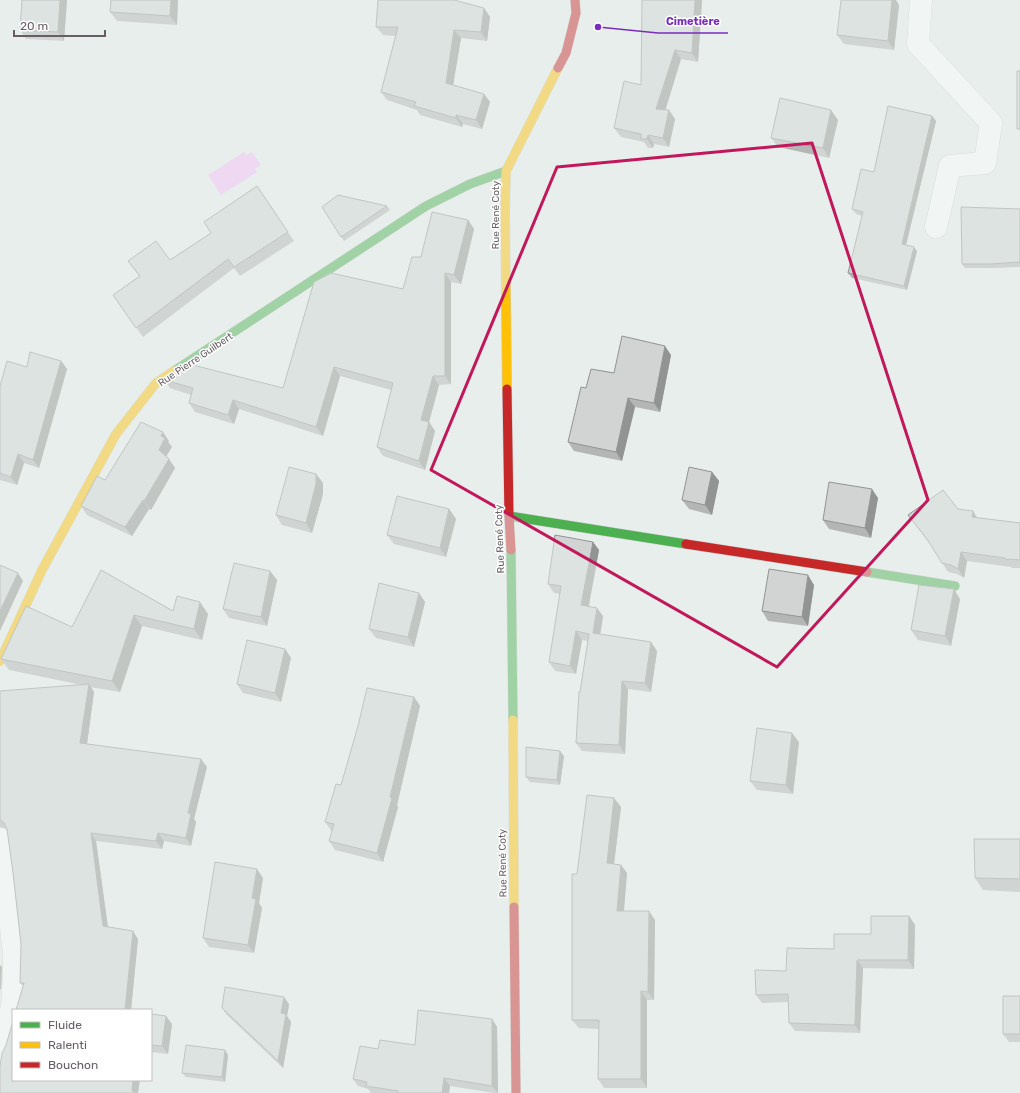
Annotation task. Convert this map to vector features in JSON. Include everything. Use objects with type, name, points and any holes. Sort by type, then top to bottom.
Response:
[{"type":"street","name":"Rue René Coty","points":[[516,1093],[511,571],[505,212],[506,171],[566,52],[576,13],[575,0]]},
{"type":"street","points":[[921,0],[918,44],[991,123],[985,163],[950,166],[936,227]]},
{"type":"street","name":"Rue Pierre Guilbert","points":[[0,661],[42,570],[116,434],[156,383],[426,206],[470,184],[506,171]]},
{"type":"street","points":[[509,516],[955,586]]},
{"type":"street","points":[[0,839],[14,954],[14,978],[12,1006],[0,1050]]},
{"type":"highlighted area","points":[[812,143],[928,500],[777,667],[431,470],[557,167]]},
{"type":"shaded area","points":[[244,152],[246,155],[252,152],[261,165],[255,169],[257,172],[221,195],[208,175]]},
{"type":"building","points":[[22,0],[60,0],[58,32],[20,30]]},
{"type":"building","points":[[111,0],[171,0],[170,16],[110,12]]},
{"type":"building","points":[[378,0],[454,0],[484,8],[481,32],[454,30],[446,83],[484,94],[476,120],[456,115],[456,118],[414,106],[416,102],[381,92],[398,27],[376,27]]},
{"type":"building","points":[[642,0],[695,0],[692,53],[675,50],[656,109],[669,110],[663,138],[648,135],[647,139],[641,139],[641,134],[614,128],[624,81],[641,85]]},
{"type":"building","points":[[841,0],[892,0],[888,41],[837,35]]},
{"type":"building","points":[[1017,71],[1020,71],[1020,129],[1017,129]]},
{"type":"building","points":[[780,98],[831,110],[823,148],[771,138]]},
{"type":"building","points":[[888,106],[932,116],[902,244],[914,247],[904,286],[848,273],[863,212],[852,209],[861,169],[874,172]]},
{"type":"building","points":[[257,186],[288,232],[234,267],[228,259],[136,328],[113,295],[140,276],[128,261],[156,241],[170,260],[211,233],[204,222]]},
{"type":"building","points":[[338,195],[387,206],[341,237],[322,207]]},
{"type":"building","points":[[961,207],[1020,209],[1020,262],[962,264]]},
{"type":"building","points":[[432,212],[468,220],[454,275],[445,273],[445,376],[433,376],[421,420],[429,422],[419,461],[377,447],[393,383],[334,367],[316,427],[233,400],[228,415],[189,403],[193,388],[164,380],[189,364],[283,388],[314,282],[331,273],[403,289],[412,257],[421,257]]},
{"type":"building","points":[[622,336],[665,346],[654,403],[628,398],[616,452],[568,442],[581,387],[586,388],[591,369],[614,373]]},
{"type":"building","points":[[30,352],[61,361],[33,460],[18,454],[11,477],[0,473],[0,386],[7,361],[27,367]]},
{"type":"building","points":[[141,422],[163,432],[161,436],[165,438],[159,450],[169,459],[144,501],[143,500],[125,527],[81,506],[97,476],[105,480]]},
{"type":"building","points":[[289,467],[316,474],[316,484],[306,523],[276,515]]},
{"type":"building","points":[[689,467],[712,472],[705,505],[682,500]]},
{"type":"building","points":[[829,482],[872,489],[865,528],[823,520]]},
{"type":"building","points":[[943,490],[958,509],[973,511],[972,517],[1020,523],[1020,560],[961,552],[958,569],[951,565],[942,563],[927,539],[908,515]]},
{"type":"building","points":[[397,496],[449,509],[440,548],[387,535]]},
{"type":"building","points":[[555,535],[593,542],[581,605],[597,608],[593,633],[651,642],[645,683],[622,681],[619,745],[576,743],[579,692],[589,634],[576,631],[570,666],[549,662],[561,586],[548,584]]},
{"type":"building","points":[[234,563],[270,571],[261,617],[223,609]]},
{"type":"building","points":[[0,565],[18,573],[0,611]]},
{"type":"building","points":[[769,569],[808,575],[802,617],[762,611]]},
{"type":"building","points":[[101,570],[173,611],[177,596],[200,602],[194,629],[134,615],[112,681],[1,659],[26,606],[72,627]]},
{"type":"building","points":[[379,583],[419,593],[408,637],[369,629]]},
{"type":"building","points":[[919,585],[954,589],[945,636],[911,630]]},
{"type":"building","points":[[247,640],[285,649],[275,693],[237,684]]},
{"type":"building","points":[[89,684],[80,743],[201,759],[188,813],[191,814],[186,838],[158,833],[156,841],[91,833],[103,926],[133,931],[125,1009],[16,1009],[24,983],[20,983],[21,944],[7,829],[4,823],[0,820],[0,691]]},
{"type":"building","points":[[367,688],[414,697],[390,797],[392,798],[377,853],[329,841],[334,824],[325,822],[336,784],[341,785]]},
{"type":"building","points":[[757,728],[792,733],[786,785],[750,781]]},
{"type":"building","points":[[526,747],[560,751],[557,780],[526,777]]},
{"type":"building","points":[[587,795],[614,798],[607,863],[621,865],[617,911],[649,911],[648,992],[641,991],[641,1079],[598,1079],[599,1020],[572,1020],[572,874],[577,874]]},
{"type":"building","points":[[974,839],[1020,839],[1020,879],[975,878]]},
{"type":"building","points":[[215,862],[257,869],[252,898],[256,899],[248,945],[203,938]]},
{"type":"building","points":[[871,916],[909,916],[908,960],[857,960],[855,1025],[789,1023],[788,994],[756,995],[755,970],[786,971],[787,948],[834,949],[834,934],[871,934]]},
{"type":"building","points":[[225,987],[284,997],[281,1013],[286,1014],[278,1061],[222,1008]]},
{"type":"building","points":[[1003,996],[1020,996],[1020,1034],[1003,1034]]},
{"type":"building","points":[[418,1010],[492,1019],[492,1086],[444,1078],[442,1093],[398,1093],[398,1091],[366,1086],[367,1082],[353,1079],[360,1046],[378,1049],[380,1040],[415,1045]]},
{"type":"building","points":[[152,1014],[166,1016],[162,1046],[152,1045]]},
{"type":"building","points":[[12,1024],[12,1081],[133,1081],[132,1091],[135,1093],[0,1093],[0,1066],[2,1053]]},
{"type":"building","points":[[186,1045],[225,1050],[222,1077],[182,1073]]},
{"type":"traffic: fast","points":[[174,371],[426,206],[470,184],[506,171]]},
{"type":"traffic: fast","points":[[509,516],[686,544]]},
{"type":"traffic: fast","points":[[511,550],[513,720]]},
{"type":"traffic: fast","points":[[867,572],[955,586]]},
{"type":"traffic: slow","points":[[507,389],[506,171],[558,68]]},
{"type":"traffic: slow","points":[[0,661],[42,570],[116,434],[156,383],[174,371]]},
{"type":"traffic: slow","points":[[513,720],[514,907]]},
{"type":"traffic: jam","points":[[558,68],[566,53],[576,13],[575,0]]},
{"type":"traffic: jam","points":[[507,389],[511,550]]},
{"type":"traffic: jam","points":[[686,544],[867,572]]},
{"type":"traffic: jam","points":[[514,907],[516,1093]]},
{"type":"place","name":"Cimetière","points":[[598,27]]}]
